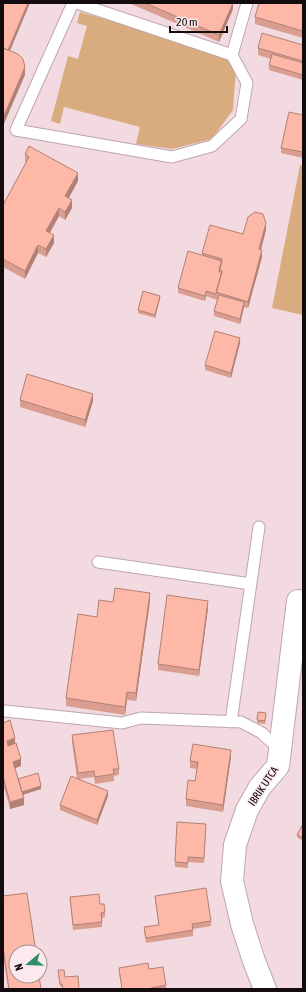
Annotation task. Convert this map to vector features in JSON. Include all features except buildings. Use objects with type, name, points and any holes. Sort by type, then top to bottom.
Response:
[{"type":"street","name":"IBRIK UTCA","points":[[266,989],[254,961],[242,924],[232,881],[236,845],[247,810],[260,787],[278,766],[298,601]]},
{"type":"lane","points":[[73,3],[16,130],[172,157],[212,146],[241,119],[247,83],[232,55],[77,3]]},
{"type":"lane","points":[[232,55],[247,3]]},
{"type":"lane","points":[[231,722],[259,527]]},
{"type":"lane","points":[[98,562],[251,584]]},
{"type":"lane","points":[[5,711],[122,723],[141,718],[241,722],[262,733],[280,748]]},
{"type":"shaded area","points":[[80,12],[222,53],[236,69],[233,110],[212,139],[172,149],[136,144],[140,127],[64,107],[60,124],[51,121],[68,56],[78,59],[87,26],[77,23]]},
{"type":"shaded area","points":[[300,165],[303,166],[303,315],[272,308]]}]
